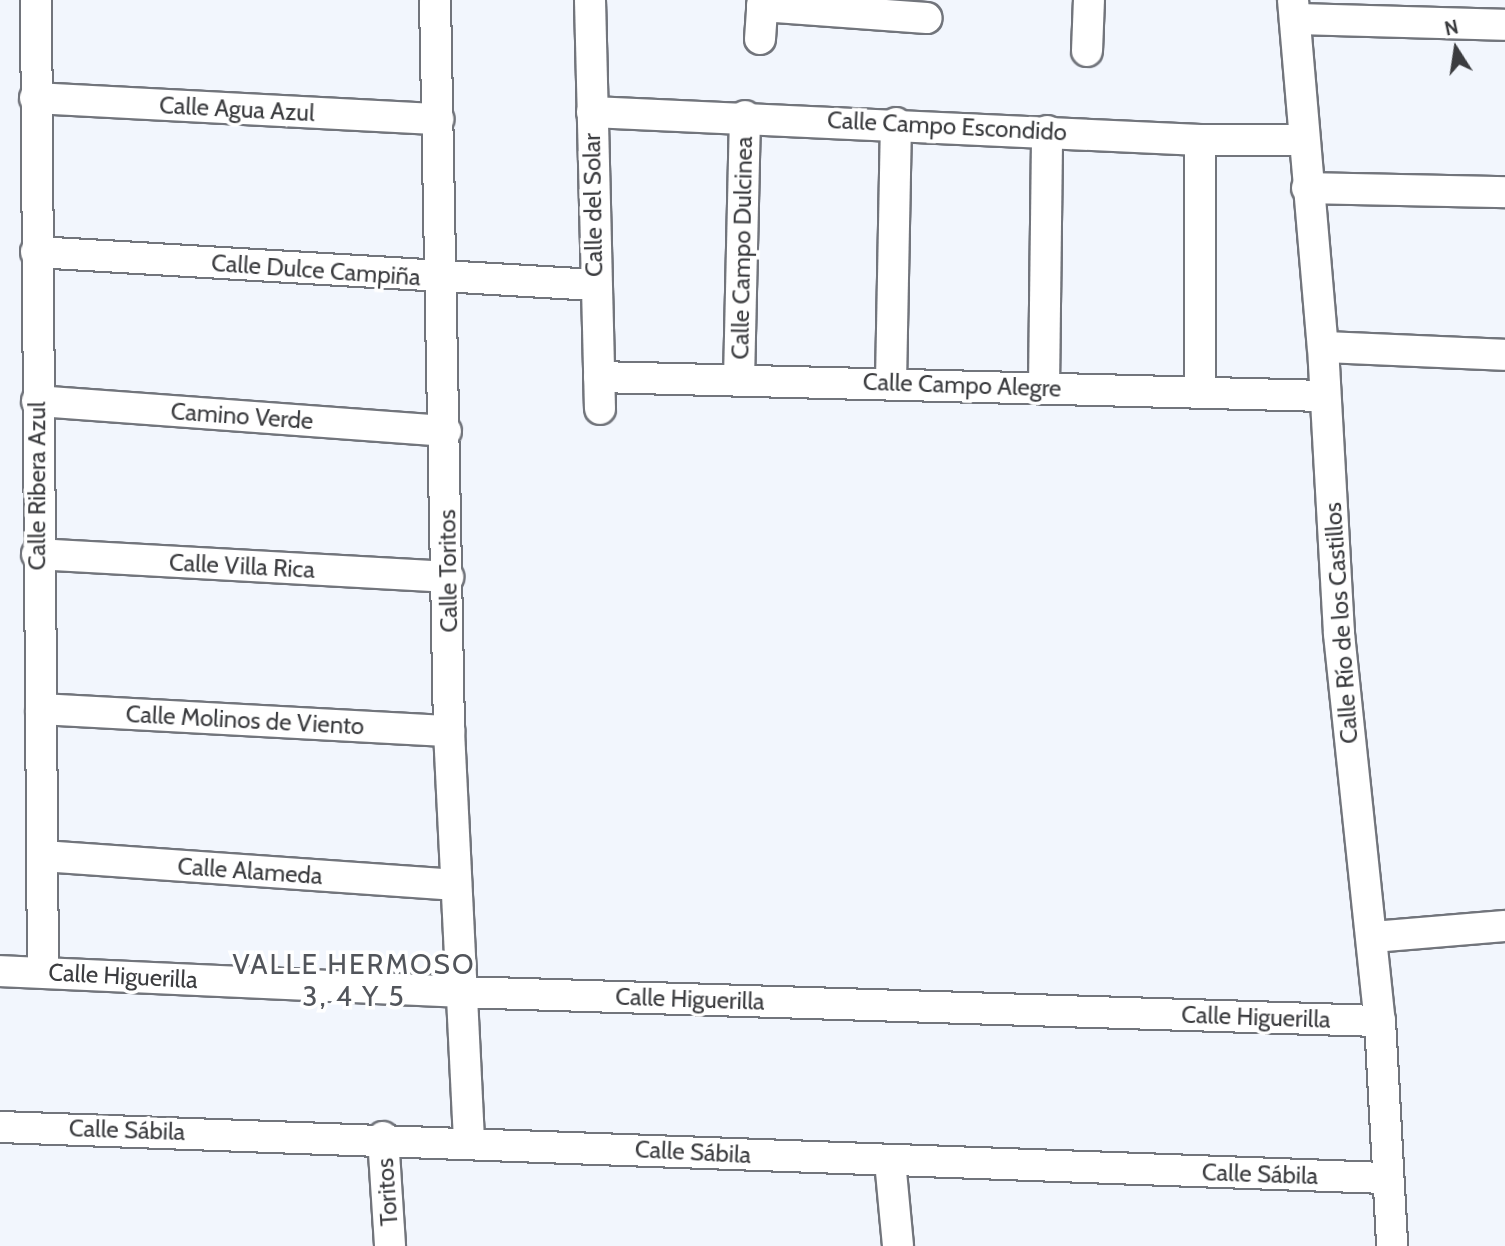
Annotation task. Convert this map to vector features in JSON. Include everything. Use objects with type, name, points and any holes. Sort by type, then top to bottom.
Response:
[{"type":"street","name":"Calle Ribera Azul","points":[[36,0],[37,554],[43,972]]},
{"type":"street","name":"Calle Toritos","points":[[435,0],[446,431],[449,731],[469,1142]]},
{"type":"street","name":"Calle del Solar","points":[[590,0],[600,409]]},
{"type":"street","points":[[1087,51],[1089,0]]},
{"type":"street","points":[[760,39],[763,3],[927,20]]},
{"type":"street","points":[[1294,10],[1505,25]]},
{"type":"street","name":"Calle Río de los Castillos","points":[[1294,10],[1302,140],[1323,347],[1339,634],[1380,1021],[1392,1246]]},
{"type":"street","name":"Calle Agua Azul","points":[[35,98],[438,119]]},
{"type":"street","name":"Calle Campo Escondido","points":[[592,112],[745,116],[1200,140],[1302,140]]},
{"type":"street","name":"Calle Campo Dulcinea","points":[[739,380],[745,116]]},
{"type":"street","points":[[891,382],[896,123]]},
{"type":"street","points":[[1044,387],[1047,131]]},
{"type":"street","points":[[1200,140],[1200,391]]},
{"type":"street","points":[[1307,188],[1505,192]]},
{"type":"street","name":"Calle Dulce Campiña","points":[[36,252],[595,285]]},
{"type":"street","points":[[1323,347],[1505,355]]},
{"type":"street","name":"Calle Campo Alegre","points":[[599,377],[891,382],[1325,396]]},
{"type":"street","name":"Camino Verde","points":[[37,401],[446,431]]},
{"type":"street","name":"Calle Villa Rica","points":[[37,554],[448,577]]},
{"type":"street","name":"Calle Molinos de Viento","points":[[41,709],[449,731]]},
{"type":"street","name":"Calle Alameda","points":[[43,856],[456,885]]},
{"type":"street","points":[[1373,937],[1505,926]]},
{"type":"street","name":"Calle Higuerilla","points":[[0,971],[460,992],[1380,1021]]},
{"type":"street","name":"Calle Sábila","points":[[0,1127],[383,1137],[890,1161],[1387,1178]]},
{"type":"street","name":"Toritos","points":[[383,1137],[390,1246]]},
{"type":"street","points":[[890,1161],[898,1246]]},
{"type":"district","name":"VALLE HERMOSO 3, 4 Y 5","points":[[354,980]]}]
